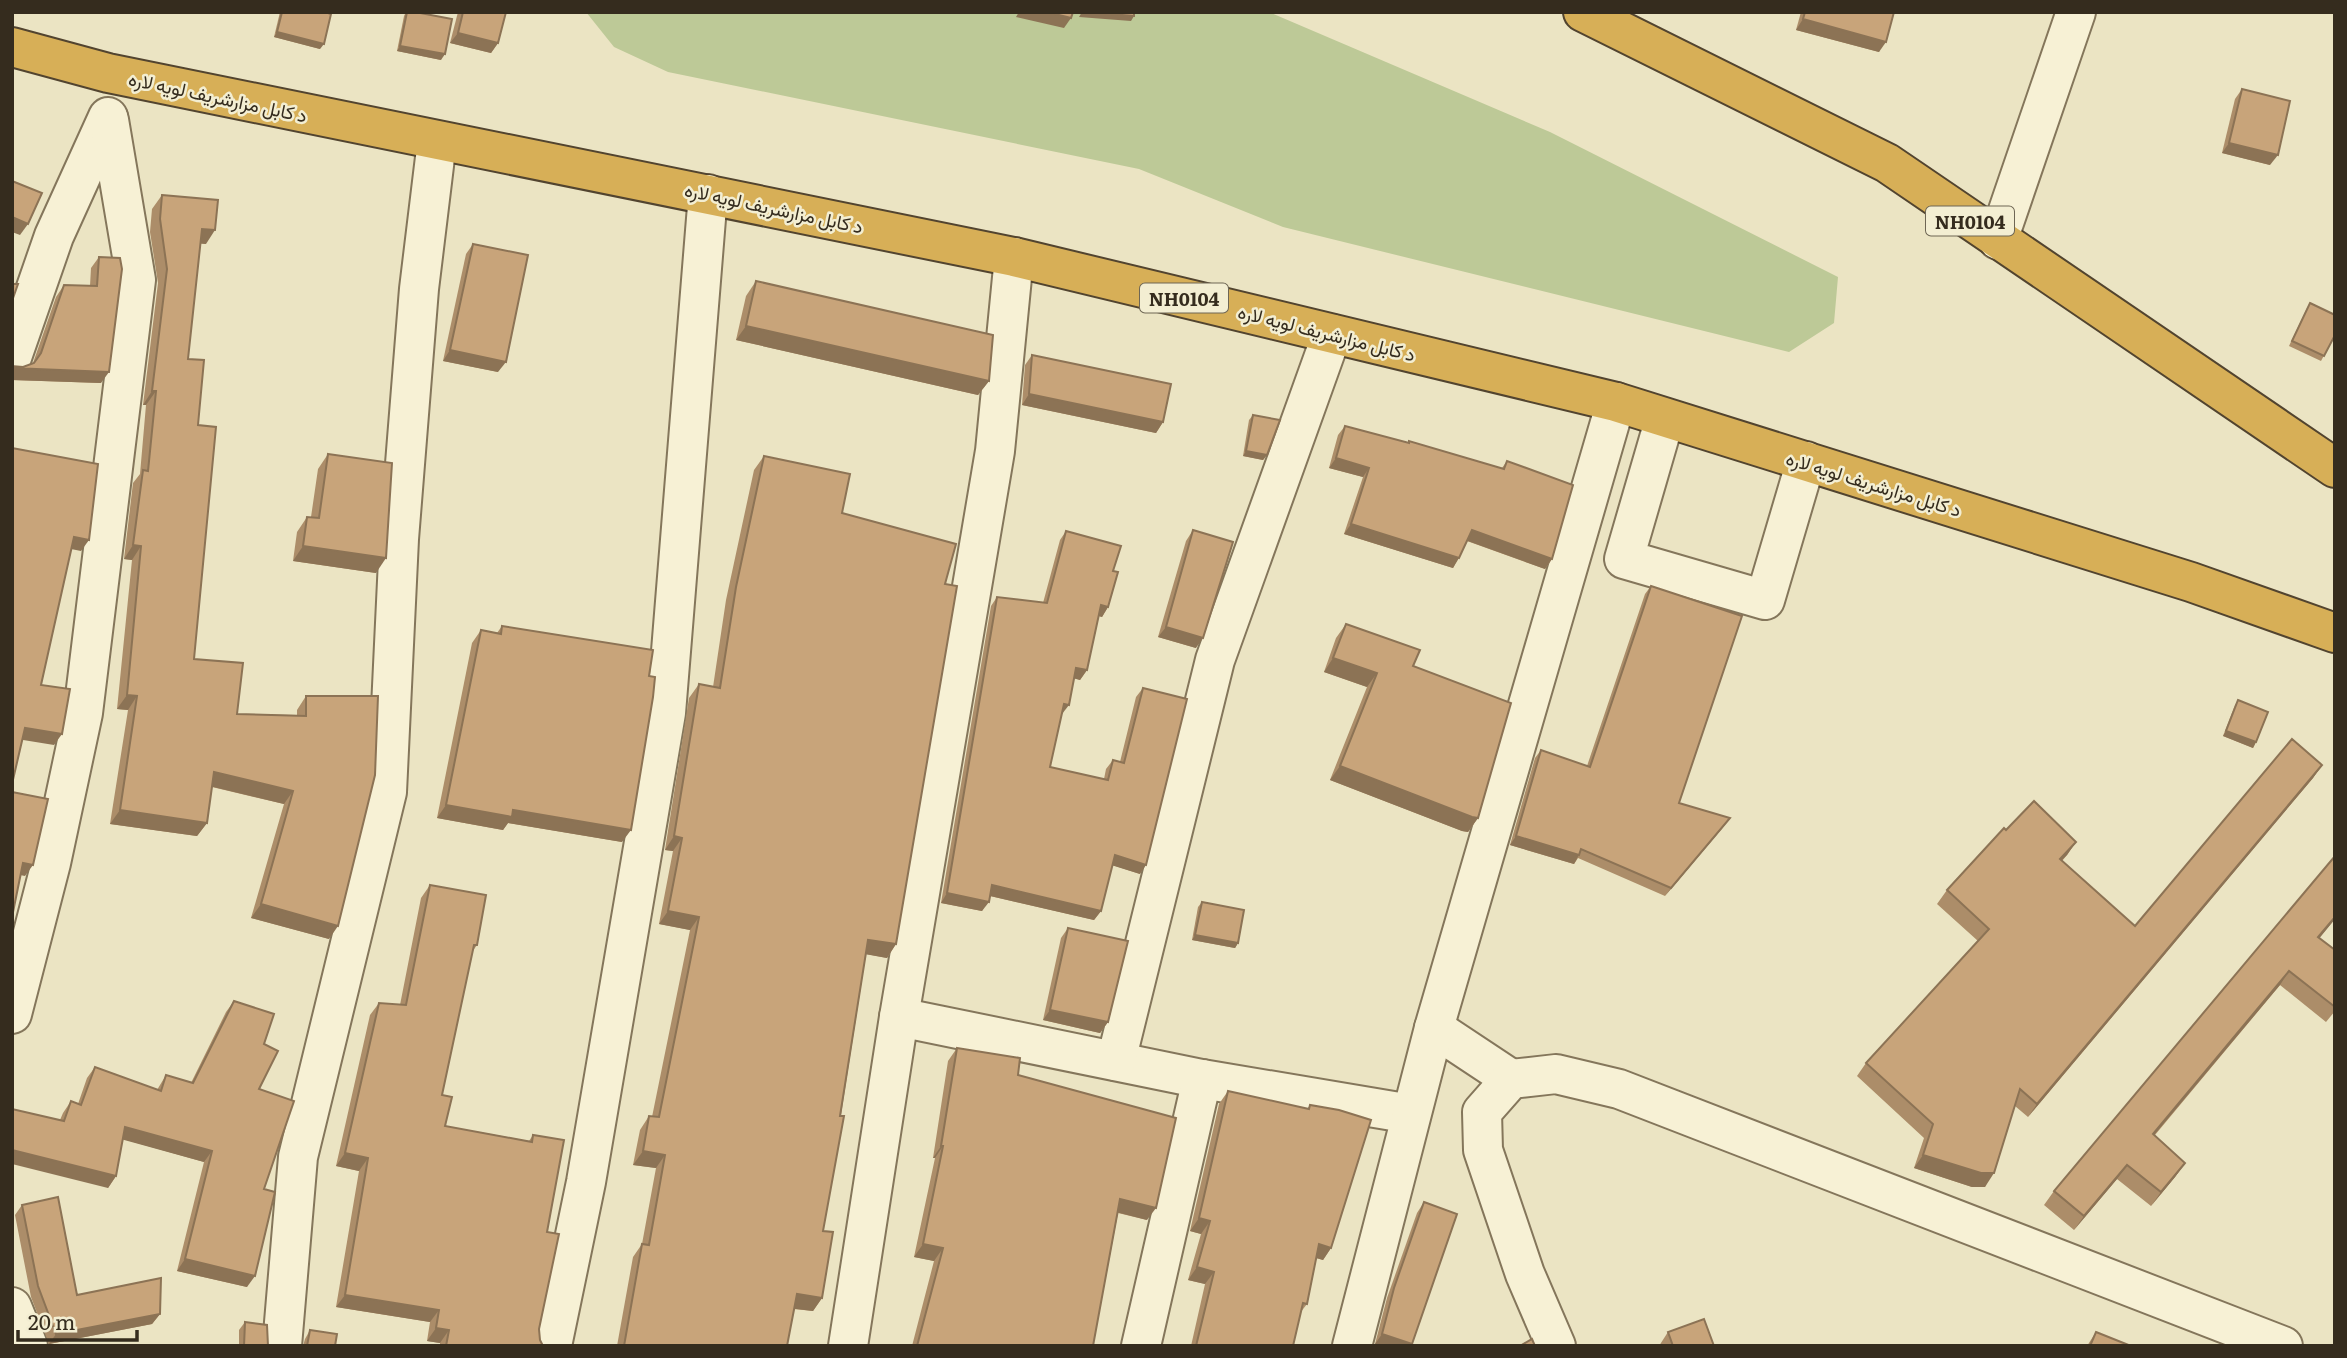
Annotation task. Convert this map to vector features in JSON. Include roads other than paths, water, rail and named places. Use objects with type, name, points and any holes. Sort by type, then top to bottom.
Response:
[{"type":"highway","name":"NH0104","points":[[1583,12],[1887,163],[2335,468]]},
{"type":"highway","name":"د کابل مزارشریف لویه لاره","points":[[12,47],[108,73],[1014,257],[1616,402],[2191,582],[2335,633]]},
{"type":"street","points":[[1998,240],[2076,12]]},
{"type":"street","points":[[12,1014],[51,863],[83,713],[136,280],[108,120],[108,73]]},
{"type":"street","points":[[12,357],[54,236],[108,120]]},
{"type":"street","points":[[282,1346],[298,1157],[387,792],[400,525],[419,289],[437,141]]},
{"type":"street","points":[[552,1346],[586,1182],[666,713],[708,194]]},
{"type":"street","points":[[848,1346],[899,1017],[995,450],[1014,257]]},
{"type":"street","points":[[1116,1061],[1215,660],[1332,334]]},
{"type":"street","points":[[1352,1346],[1434,1028],[1616,402]]},
{"type":"street","points":[[1665,418],[1624,559],[1765,600],[1806,461]]},
{"type":"street","points":[[899,1017],[1202,1079],[1411,1114]]},
{"type":"street","points":[[1434,1028],[1511,1079],[1556,1074],[1619,1089],[2283,1346]]},
{"type":"street","points":[[1141,1346],[1202,1079]]},
{"type":"street","points":[[1511,1079],[1482,1112],[1482,1150],[1525,1274],[1556,1346]]},
{"type":"street","points":[[12,1307],[28,1346]]}]
